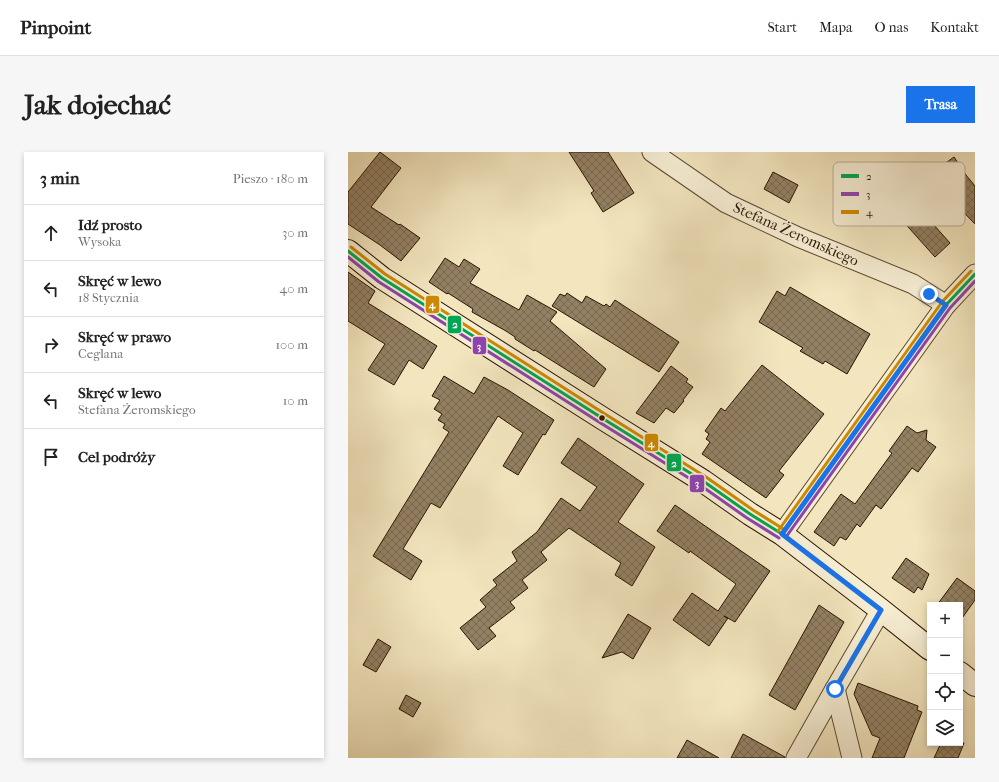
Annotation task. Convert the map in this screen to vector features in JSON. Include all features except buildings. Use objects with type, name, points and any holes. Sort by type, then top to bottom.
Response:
[{"type":"street","name":"Stefana Żeromskiego","points":[[652,152],[726,203],[798,237],[913,284],[946,305]]},
{"type":"street","points":[[348,251],[382,278],[703,481],[750,514],[782,534],[927,647]]},
{"type":"street","points":[[782,534],[946,305],[975,274]]},
{"type":"street","points":[[796,758],[881,610]]},
{"type":"street","points":[[961,674],[975,685]]},
{"type":"street","points":[[835,689],[852,758]]},
{"type":"transit line","name":"4","points":[[351,247],[385,274],[706,477],[753,510],[785,530]]},
{"type":"transit line","name":"2","points":[[348,251],[382,278],[703,481],[750,514],[782,534]]},
{"type":"transit line","name":"3","points":[[348,257],[379,282],[700,485],[747,518],[779,538]]},
{"type":"transit line","name":"4","points":[[778,531],[942,302],[971,271]]},
{"type":"transit line","name":"2","points":[[782,534],[946,305],[975,274]]},
{"type":"transit line","name":"3","points":[[786,537],[950,308],[975,281]]},
{"type":"route","points":[[835,689],[881,610],[782,534],[946,305],[929,294]]}]
